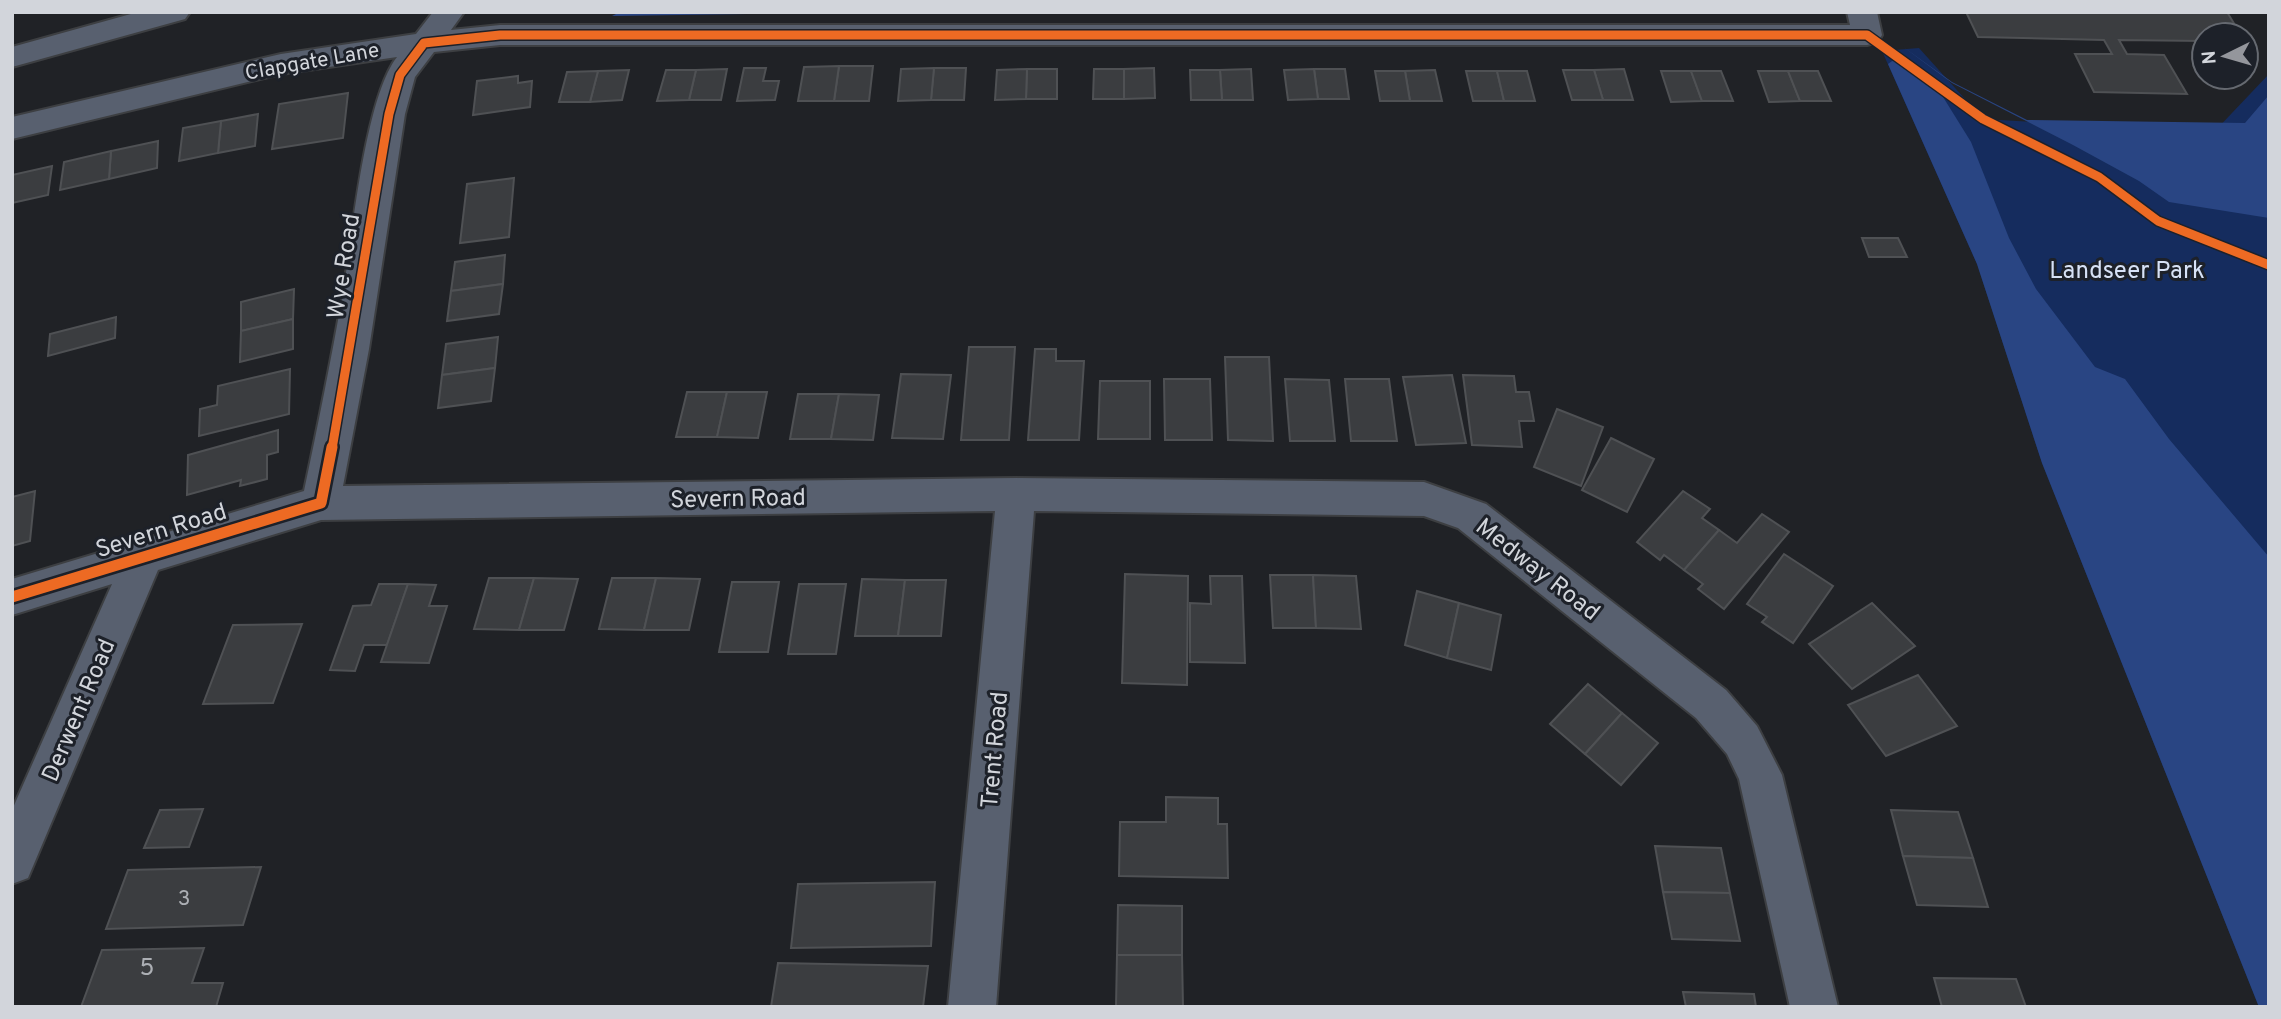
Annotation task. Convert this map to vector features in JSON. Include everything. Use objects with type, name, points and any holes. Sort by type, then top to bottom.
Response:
[{"type":"street","points":[[12,58],[175,12]]},
{"type":"street","name":"Wye Road","points":[[321,503],[351,349],[389,114],[400,75],[449,12]]},
{"type":"street","name":"Clapgate Lane","points":[[12,128],[281,64],[500,35],[1163,23],[1867,35],[1862,12]]},
{"type":"street","name":"Severn Road","points":[[12,597],[321,503],[1016,494]]},
{"type":"street","name":"Trent Road","points":[[972,1007],[1016,494]]},
{"type":"street","name":"Medway Road","points":[[1016,494],[1424,499],[1472,516],[1711,704],[1742,740],[1760,775],[1814,1007]]},
{"type":"street","name":"Derwent Road","points":[[12,862],[144,557]]},
{"type":"green space","name":"Landseer Park","points":[[1919,48],[1983,119],[2213,133],[2253,91],[2260,91],[2260,83],[2269,74],[2269,1007],[2259,1007],[2042,463],[1977,264],[1882,51]]},
{"type":"shaded area","points":[[620,12],[897,12],[612,16]]},
{"type":"shaded area","points":[[1902,46],[1952,82],[2027,120],[2245,123],[2269,95],[2269,218],[2169,202],[2139,181],[1952,83]]},
{"type":"shaded area","points":[[1899,56],[1930,76],[1971,142],[2009,238],[2036,289],[2095,367],[2125,379],[2169,439],[2269,557],[2269,1007],[2259,1007],[2042,463],[1977,264],[1888,64]]},
{"type":"building","points":[[1966,12],[2227,12],[2232,21],[2190,21],[2190,41],[2119,40],[2127,54],[2164,55],[2187,94],[2094,92],[2075,54],[2112,54],[2104,40],[1978,37]]},
{"type":"building","points":[[839,66],[873,66],[869,101],[834,101]]},
{"type":"building","points":[[839,66],[834,101],[798,101],[804,67]]},
{"type":"building","points":[[744,68],[766,68],[763,81],[779,81],[775,100],[737,101]]},
{"type":"building","points":[[934,68],[966,68],[964,100],[931,100]]},
{"type":"building","points":[[934,68],[931,100],[898,101],[901,69]]},
{"type":"building","points":[[1154,68],[1155,98],[1124,99],[1124,69]]},
{"type":"building","points":[[727,69],[721,100],[689,100],[696,70]]},
{"type":"building","points":[[1027,69],[1057,69],[1057,99],[1026,99]]},
{"type":"building","points":[[1027,69],[1026,99],[995,100],[997,70]]},
{"type":"building","points":[[1094,69],[1124,69],[1124,99],[1093,99]]},
{"type":"building","points":[[1251,69],[1253,100],[1222,100],[1220,70]]},
{"type":"building","points":[[1314,69],[1345,69],[1349,99],[1318,99]]},
{"type":"building","points":[[1314,69],[1318,99],[1288,100],[1284,70]]},
{"type":"building","points":[[1624,69],[1633,100],[1603,100],[1594,70]]},
{"type":"building","points":[[629,70],[622,100],[590,102],[598,71]]},
{"type":"building","points":[[666,70],[696,70],[689,100],[657,101]]},
{"type":"building","points":[[1190,70],[1220,70],[1222,100],[1191,100]]},
{"type":"building","points":[[1435,70],[1442,101],[1410,101],[1405,71]]},
{"type":"building","points":[[1563,70],[1594,70],[1603,100],[1572,100]]},
{"type":"building","points":[[598,71],[590,102],[559,102],[567,72]]},
{"type":"building","points":[[1375,71],[1405,71],[1410,101],[1380,101]]},
{"type":"building","points":[[1466,71],[1497,71],[1504,101],[1473,101]]},
{"type":"building","points":[[1497,71],[1527,71],[1535,101],[1504,101]]},
{"type":"building","points":[[1661,71],[1691,71],[1702,101],[1671,102]]},
{"type":"building","points":[[1691,71],[1721,71],[1733,101],[1702,101]]},
{"type":"building","points":[[1758,71],[1788,71],[1800,101],[1769,102]]},
{"type":"building","points":[[1788,71],[1818,71],[1831,101],[1800,101]]},
{"type":"building","points":[[518,76],[518,83],[532,81],[530,107],[473,115],[477,81]]},
{"type":"building","points":[[348,93],[343,138],[272,149],[279,104]]},
{"type":"building","points":[[258,114],[255,146],[218,153],[221,121]]},
{"type":"building","points":[[221,121],[218,153],[179,161],[183,128]]},
{"type":"building","points":[[158,141],[157,168],[109,179],[111,151]]},
{"type":"building","points":[[111,151],[109,179],[60,190],[64,162]]},
{"type":"building","points":[[52,166],[48,195],[12,203],[12,175]]},
{"type":"building","points":[[514,178],[509,237],[460,243],[467,184]]},
{"type":"building","points":[[1862,238],[1898,238],[1907,257],[1869,257]]},
{"type":"building","points":[[505,255],[503,284],[451,291],[455,262]]},
{"type":"building","points":[[503,284],[499,314],[447,321],[451,291]]},
{"type":"building","points":[[294,289],[293,319],[241,331],[241,302]]},
{"type":"building","points":[[116,317],[115,338],[48,356],[50,334]]},
{"type":"building","points":[[293,319],[293,349],[240,362],[241,331]]},
{"type":"building","points":[[498,337],[495,368],[442,375],[446,344]]},
{"type":"building","points":[[969,347],[1015,347],[1009,440],[961,440]]},
{"type":"building","points":[[1035,349],[1056,349],[1056,361],[1084,361],[1079,440],[1028,440]]},
{"type":"building","points":[[1225,357],[1269,357],[1273,441],[1228,440]]},
{"type":"building","points":[[495,368],[491,401],[438,408],[442,375]]},
{"type":"building","points":[[290,369],[289,414],[199,436],[200,409],[217,405],[218,386]]},
{"type":"building","points":[[901,374],[951,375],[943,439],[892,438]]},
{"type":"building","points":[[1452,375],[1466,443],[1416,445],[1403,377]]},
{"type":"building","points":[[1463,375],[1514,376],[1516,392],[1529,392],[1534,421],[1519,421],[1522,447],[1472,445]]},
{"type":"building","points":[[1164,379],[1210,379],[1212,440],[1165,440]]},
{"type":"building","points":[[1285,379],[1329,380],[1335,441],[1290,441]]},
{"type":"building","points":[[1345,379],[1389,379],[1397,441],[1351,441]]},
{"type":"building","points":[[1100,381],[1150,381],[1150,439],[1098,439]]},
{"type":"building","points":[[687,392],[727,392],[717,437],[676,437]]},
{"type":"building","points":[[727,392],[767,392],[758,438],[717,437]]},
{"type":"building","points":[[798,394],[839,394],[831,439],[790,439]]},
{"type":"building","points":[[839,394],[879,395],[873,440],[831,439]]},
{"type":"building","points":[[1557,409],[1603,427],[1581,486],[1534,467]]},
{"type":"building","points":[[278,430],[278,452],[267,455],[267,479],[240,486],[241,480],[187,495],[188,455]]},
{"type":"building","points":[[1611,438],[1654,459],[1627,512],[1582,490]]},
{"type":"building","points":[[35,491],[30,541],[12,546],[12,497]]},
{"type":"building","points":[[1683,491],[1710,509],[1702,518],[1719,530],[1684,570],[1664,555],[1660,560],[1637,542]]},
{"type":"building","points":[[1762,514],[1789,532],[1724,609],[1698,589],[1703,584],[1684,570],[1719,530],[1737,543]]},
{"type":"building","points":[[1784,554],[1833,586],[1793,643],[1762,622],[1767,617],[1747,604]]},
{"type":"building","points":[[1125,574],[1188,576],[1187,685],[1122,683]]},
{"type":"building","points":[[1270,575],[1313,575],[1316,628],[1273,628]]},
{"type":"building","points":[[1313,575],[1356,576],[1361,629],[1316,628]]},
{"type":"building","points":[[1210,576],[1242,576],[1245,663],[1190,662],[1190,603],[1211,604]]},
{"type":"building","points":[[489,578],[534,578],[519,630],[474,629]]},
{"type":"building","points":[[534,578],[578,579],[564,630],[519,630]]},
{"type":"building","points":[[612,578],[656,578],[644,630],[599,629]]},
{"type":"building","points":[[656,578],[700,579],[689,630],[644,630]]},
{"type":"building","points":[[862,579],[905,580],[898,636],[855,636]]},
{"type":"building","points":[[905,580],[946,580],[941,636],[898,636]]},
{"type":"building","points":[[732,582],[779,582],[768,652],[719,652]]},
{"type":"building","points":[[379,584],[408,584],[387,645],[364,645],[355,671],[330,670],[353,606],[371,605]]},
{"type":"building","points":[[408,584],[436,585],[429,606],[447,606],[429,663],[381,662]]},
{"type":"building","points":[[799,584],[846,584],[836,654],[788,654]]},
{"type":"building","points":[[1417,591],[1459,603],[1447,658],[1405,645]]},
{"type":"building","points":[[1459,603],[1501,615],[1491,670],[1447,658]]},
{"type":"building","points":[[1872,603],[1915,646],[1852,689],[1809,644]]},
{"type":"building","points":[[302,624],[273,703],[203,704],[233,625]]},
{"type":"building","points":[[1918,675],[1957,726],[1886,756],[1848,705]]},
{"type":"building","points":[[1588,684],[1622,713],[1585,754],[1550,724]]},
{"type":"building","points":[[1622,713],[1658,743],[1621,785],[1585,754]]},
{"type":"building","points":[[1166,797],[1218,798],[1218,824],[1227,824],[1228,878],[1119,876],[1120,822],[1166,822]]},
{"type":"building","points":[[203,809],[189,847],[144,848],[160,810]]},
{"type":"building","points":[[1891,810],[1958,812],[1973,858],[1903,856]]},
{"type":"building","points":[[1655,846],[1721,848],[1730,893],[1663,892]]},
{"type":"building","points":[[1903,856],[1973,858],[1988,907],[1917,905]]},
{"type":"building","points":[[261,867],[243,925],[106,929],[128,870]]},
{"type":"building","points":[[935,882],[931,946],[791,948],[798,884]]},
{"type":"building","points":[[1663,892],[1730,893],[1740,941],[1672,939]]},
{"type":"building","points":[[1118,905],[1182,906],[1182,955],[1117,955]]},
{"type":"building","points":[[204,948],[192,983],[223,983],[216,1007],[81,1007],[102,950]]},
{"type":"building","points":[[1117,955],[1182,955],[1183,1007],[1116,1007]]},
{"type":"building","points":[[778,963],[928,966],[923,1007],[771,1007]]},
{"type":"building","points":[[1934,978],[2016,979],[2026,1007],[1942,1007]]},
{"type":"building","points":[[1683,992],[1754,994],[1756,1007],[1686,1007]]},
{"type":"cycle path","points":[[12,597],[321,503],[351,349],[389,114],[400,75],[424,43],[500,35],[1867,35],[1983,119],[2099,177],[2158,221],[2269,265]]}]
